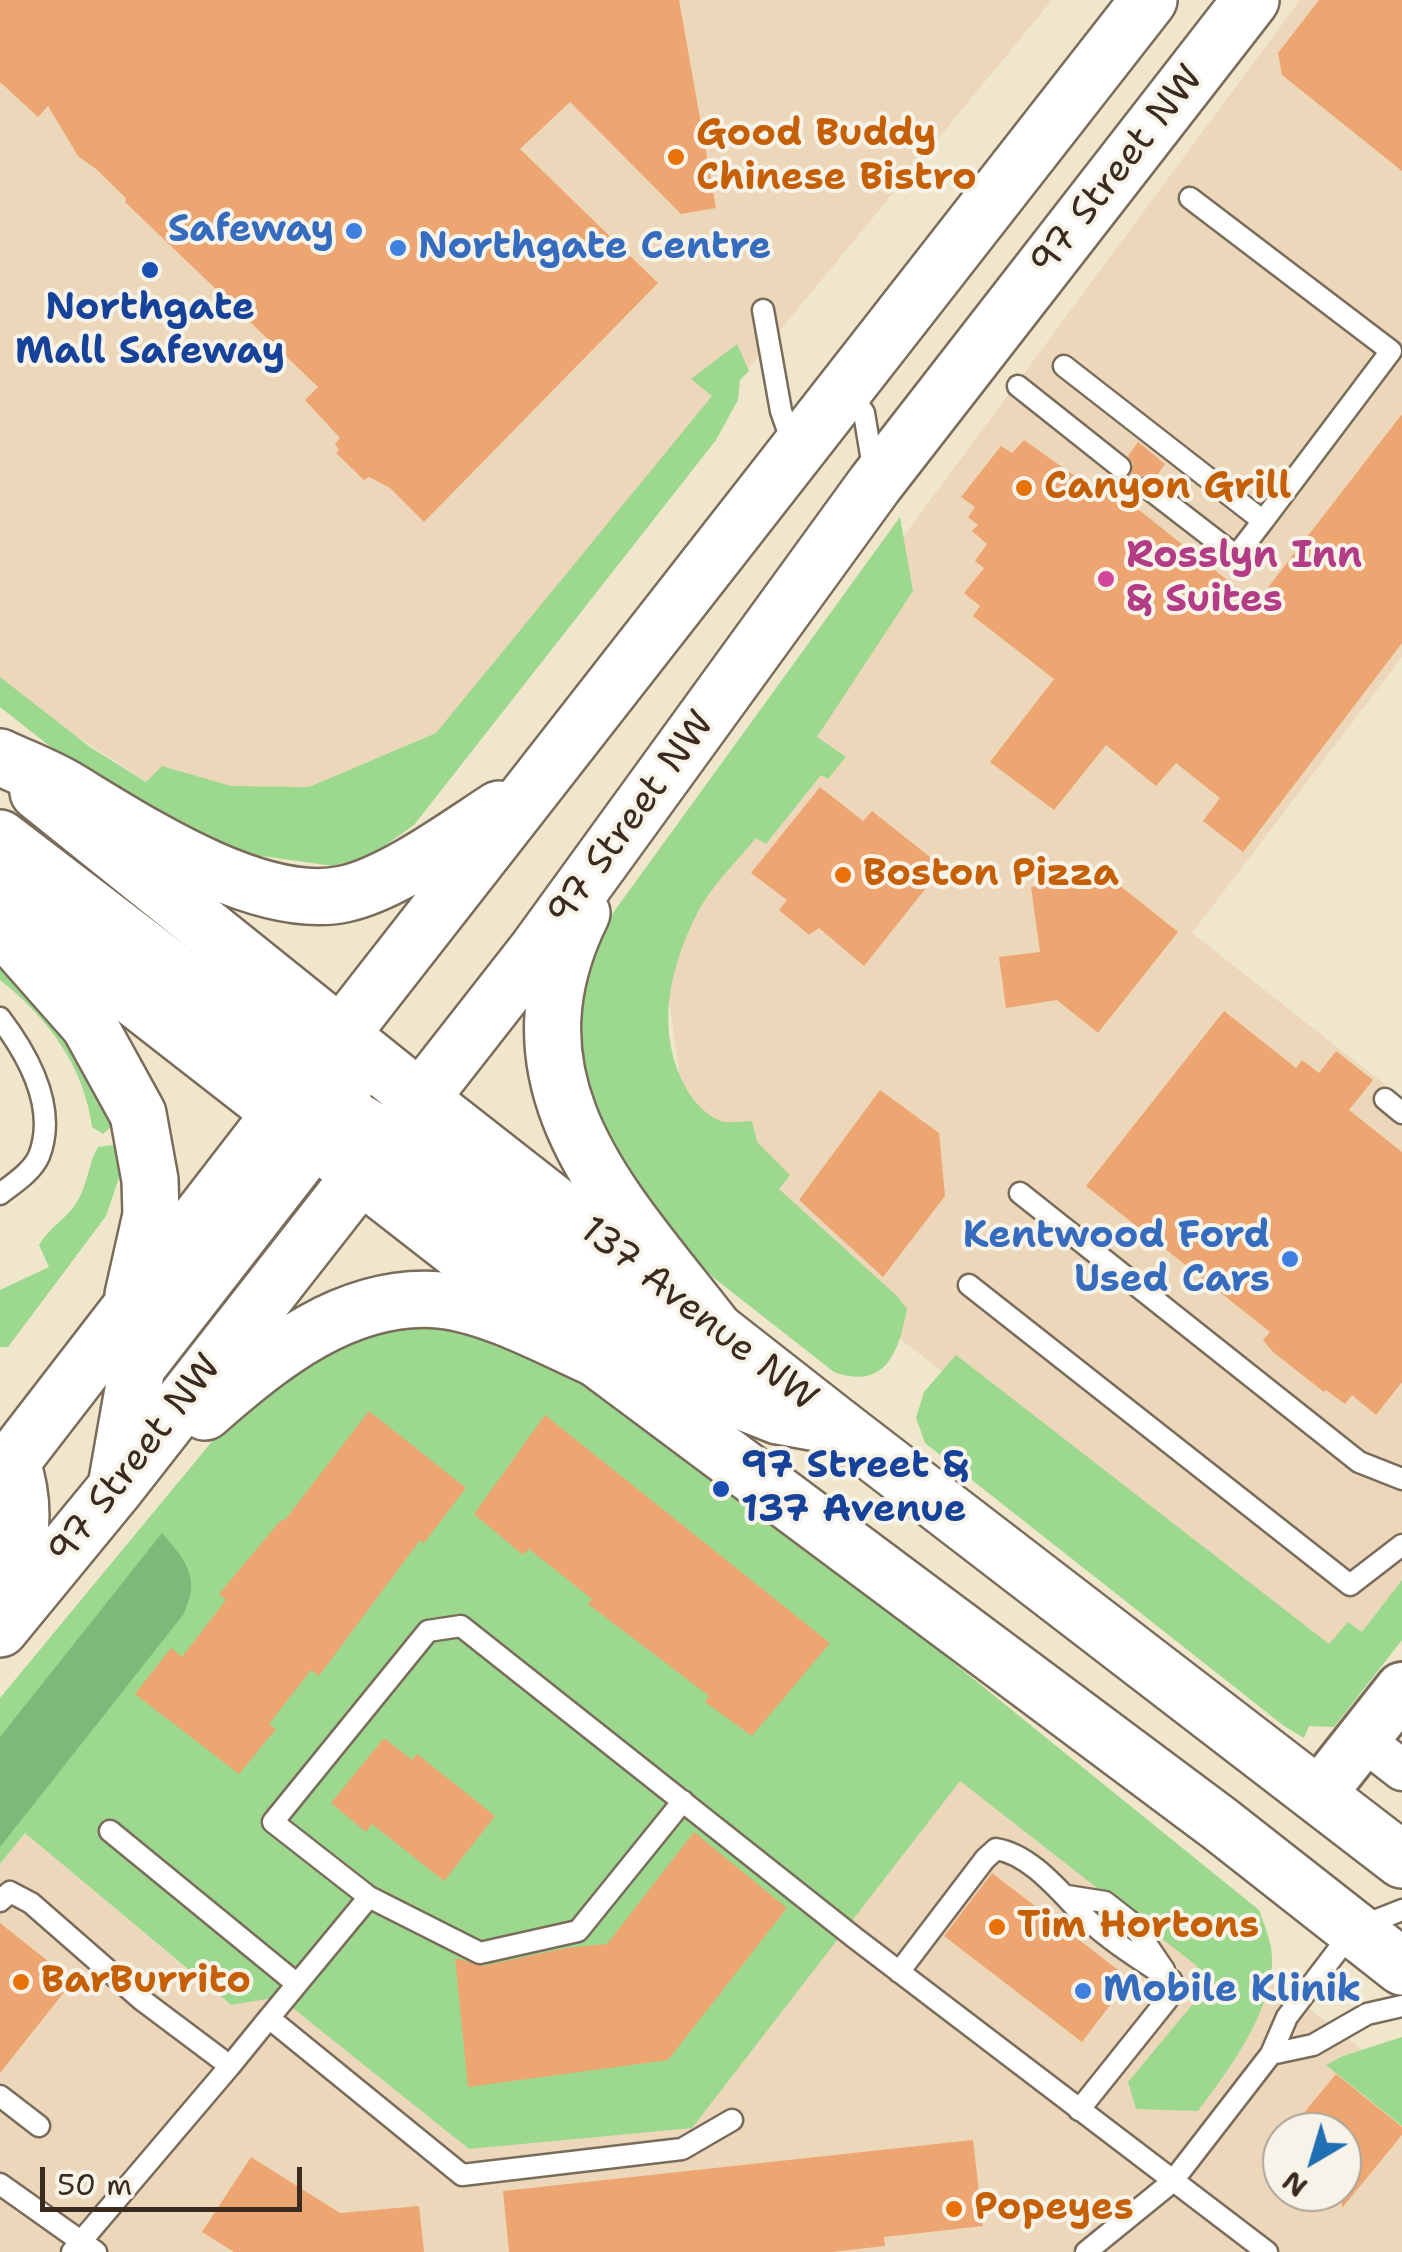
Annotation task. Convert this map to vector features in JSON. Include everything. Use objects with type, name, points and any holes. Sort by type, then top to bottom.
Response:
[{"type":"main road","points":[[115,1489],[137,1367],[319,1094],[535,786],[1149,0]]},
{"type":"main road","name":"97 Street NW","points":[[0,1629],[115,1489],[536,951],[875,484],[1251,0]]},
{"type":"main road","points":[[0,760],[66,788],[136,832],[249,884],[299,898],[348,894],[415,863],[535,786]]},
{"type":"main road","name":"137 Avenue NW","points":[[0,760],[319,1094]]},
{"type":"main road","points":[[0,838],[319,1094],[389,1138],[720,1393],[778,1416],[839,1427]]},
{"type":"main road","points":[[618,838],[570,938],[551,1021],[557,1082],[577,1136],[608,1192],[714,1327]]},
{"type":"main road","name":"137 Avenue NW","points":[[0,894],[389,1138],[714,1327],[1402,1860]]},
{"type":"main road","points":[[0,916],[13,939],[89,1025],[138,1114],[150,1180],[150,1216],[129,1310]]},
{"type":"main road","points":[[0,1598],[19,1552],[19,1484],[4,1463],[129,1310],[319,1094]]},
{"type":"main road","name":"137 Avenue NW","points":[[389,1138],[597,1358],[1220,1824],[1378,1920],[1402,1967]]},
{"type":"main road","points":[[115,1489],[250,1372],[309,1333],[366,1307],[442,1300],[500,1317],[597,1358]]},
{"type":"main road","points":[[1220,1824],[1274,1824],[1319,1794]]},
{"type":"street","points":[[1319,1794],[1382,1754],[1402,1689]]},
{"type":"lane","points":[[1148,488],[1236,556],[1391,351],[1190,198]]},
{"type":"lane","points":[[762,310],[781,410],[796,452]]},
{"type":"lane","points":[[1064,366],[1262,521]]},
{"type":"lane","points":[[1018,386],[1120,468]]},
{"type":"lane","points":[[846,387],[864,413],[875,484]]},
{"type":"lane","points":[[0,1018],[33,1071],[42,1100],[44,1130],[39,1158],[0,1194]]},
{"type":"lane","points":[[1020,1193],[1360,1462],[1402,1479]]},
{"type":"lane","points":[[968,1285],[1350,1585],[1402,1546]]},
{"type":"lane","points":[[683,1802],[578,1931],[480,1952],[369,1897],[273,1822],[428,1630],[460,1626],[899,1972],[1267,2252]]},
{"type":"lane","points":[[110,1831],[298,1984]]},
{"type":"lane","points":[[899,1972],[985,1859],[996,1850],[1010,1852],[1067,1896],[1106,1902],[1132,1924],[1171,1980],[1167,2000],[1079,2110]]},
{"type":"lane","points":[[0,1901],[10,1892],[31,1902],[142,2000],[230,2066]]},
{"type":"lane","points":[[0,2184],[83,2248],[369,1897]]},
{"type":"lane","points":[[1086,2252],[1172,2182],[1271,2054],[1287,2018],[1378,1920]]},
{"type":"lane","points":[[1271,2054],[1313,2045],[1368,2014],[1402,2006]]},
{"type":"lane","points":[[269,2018],[462,2176],[682,2149],[732,2120]]},
{"type":"lane","points":[[0,2096],[39,2126]]},
{"type":"shaded area","points":[[0,0],[1052,0],[479,696],[436,733],[309,787],[231,786],[162,766],[147,782],[43,714],[0,680]]},
{"type":"shaded area","points":[[1300,0],[1402,0],[1402,657],[1192,933],[1402,1098],[1402,1629],[1354,1689],[694,1180],[652,877]]},
{"type":"shaded area","points":[[982,1753],[1402,2081],[1402,2252],[0,2252],[0,1864],[25,1833],[230,2005],[960,1780]]},
{"type":"green space","points":[[737,344],[749,371],[740,380],[738,400],[716,440],[414,825],[373,854],[333,866],[247,854],[192,833],[79,769],[0,707],[0,677],[90,747],[146,782],[162,766],[231,786],[309,787],[436,733],[712,396],[691,379]]},
{"type":"green space","points":[[900,517],[913,591],[817,737],[846,757],[828,779],[821,775],[766,844],[756,838],[710,892],[679,955],[669,1000],[671,1046],[693,1099],[721,1121],[752,1121],[757,1142],[790,1175],[779,1189],[907,1309],[900,1339],[887,1363],[866,1376],[852,1376],[834,1372],[677,1249],[598,1145],[579,1036],[590,963],[613,913]]},
{"type":"green space","points":[[0,959],[62,1023],[123,1116],[103,1134],[92,1127],[81,1084],[61,1045],[34,1010],[0,980]]},
{"type":"green space","points":[[120,1144],[122,1169],[106,1216],[8,1347],[0,1347],[0,1290],[49,1267],[39,1245],[77,1202],[98,1147]]},
{"type":"green space","points":[[434,1318],[568,1370],[824,1558],[1259,1910],[1271,1948],[1268,1990],[1250,2034],[1198,2111],[1136,2109],[1128,2082],[1197,1999],[1197,1966],[960,1781],[692,2128],[469,2149],[279,1997],[231,2005],[25,1833],[0,1864],[0,1698],[257,1387],[326,1340]]},
{"type":"green space","points":[[956,1355],[1329,1644],[1348,1622],[1362,1632],[1402,1580],[1402,1640],[1334,1727],[1309,1726],[1304,1738],[1284,1726],[925,1443],[916,1418],[924,1392]]},
{"type":"green space","points":[[162,1533],[189,1571],[191,1591],[183,1615],[0,1847],[0,1737]]},
{"type":"green space","points":[[1402,2037],[1402,2126],[1326,2065]]},
{"type":"building","name":"Northgate Centre","points":[[0,0],[679,0],[716,208],[681,214],[570,102],[520,149],[658,283],[424,522],[390,488],[369,477],[364,480],[336,453],[339,450],[335,444],[340,438],[305,400],[318,387],[125,202],[126,198],[96,169],[78,156],[48,106],[38,117],[0,82]]},
{"type":"building","points":[[1319,0],[1402,0],[1402,171],[1282,75],[1278,53]]},
{"type":"building","points":[[1402,414],[1402,643],[1243,852],[1203,821],[1220,798],[1176,763],[1156,786],[1106,745],[1054,810],[990,762],[1054,679],[973,616],[980,606],[964,593],[984,568],[975,561],[987,544],[972,531],[978,525],[968,517],[975,507],[961,497],[1001,446],[1012,453],[1024,440],[1100,494],[1112,478],[1124,480],[1131,475],[1133,463],[1128,456],[1138,442],[1165,464],[1156,477],[1144,475],[1137,480],[1135,492],[1139,499],[1134,506],[1256,603]]},
{"type":"building","name":"Boston Pizza","points":[[820,787],[863,821],[872,811],[935,861],[926,872],[934,878],[864,966],[819,928],[809,935],[779,910],[787,900],[751,873]]},
{"type":"building","points":[[1109,877],[1178,932],[1098,1033],[1057,1000],[1006,1008],[999,957],[1040,952],[1031,887]]},
{"type":"building","name":"Kentwood Ford Used Cars","points":[[1224,1011],[1296,1068],[1302,1060],[1319,1073],[1336,1051],[1373,1080],[1349,1110],[1402,1152],[1402,1382],[1376,1415],[1352,1395],[1345,1404],[1324,1392],[1273,1352],[1263,1340],[1270,1332],[1086,1186]]},
{"type":"building","points":[[880,1090],[939,1133],[945,1196],[883,1277],[799,1200]]},
{"type":"building","points":[[369,1411],[466,1488],[424,1543],[420,1540],[319,1676],[311,1670],[269,1724],[276,1729],[239,1774],[135,1694],[171,1648],[182,1657],[226,1600],[219,1594],[284,1521]]},
{"type":"building","points":[[545,1415],[830,1643],[752,1736],[705,1702],[709,1696],[588,1604],[592,1599],[529,1549],[523,1555],[474,1514]]},
{"type":"building","points":[[384,1738],[412,1760],[417,1754],[495,1816],[444,1881],[372,1824],[366,1832],[331,1803]]},
{"type":"building","points":[[694,1832],[787,1908],[668,2060],[468,2087],[455,1958],[483,1966],[566,1948],[607,1944]]},
{"type":"building","points":[[992,1873],[1130,1979],[1082,2042],[944,1936]]},
{"type":"building","points":[[0,1923],[73,1981],[0,2073]]},
{"type":"building","points":[[1336,2074],[1402,2127],[1402,2135],[1362,2184],[1362,2112],[1305,2112]]},
{"type":"building","points":[[973,2140],[983,2226],[884,2237],[885,2246],[832,2252],[509,2252],[503,2191]]},
{"type":"building","points":[[251,2157],[340,2213],[419,2206],[424,2252],[234,2252],[202,2232]]},
{"type":"place","name":"Good Buddy Chinese Bistro","points":[[676,157]]},
{"type":"place","name":"Safeway","points":[[354,231]]},
{"type":"place","name":"Northgate Centre","points":[[398,248]]},
{"type":"place","name":"Northgate Mall Safeway","points":[[150,270]]},
{"type":"place","name":"Canyon Grill","points":[[1024,488]]},
{"type":"place","name":"Rosslyn Inn & Suites","points":[[1106,579]]},
{"type":"place","name":"Boston Pizza","points":[[843,875]]},
{"type":"place","name":"Kentwood Ford Used Cars","points":[[1290,1259]]},
{"type":"place","name":"97 Street & 137 Avenue","points":[[721,1489]]},
{"type":"place","name":"Tim Hortons","points":[[997,1927]]},
{"type":"place","name":"BarBurrito","points":[[21,1982]]},
{"type":"place","name":"Mobile Klinik","points":[[1083,1991]]},
{"type":"place","name":"Popeyes","points":[[954,2209]]}]
